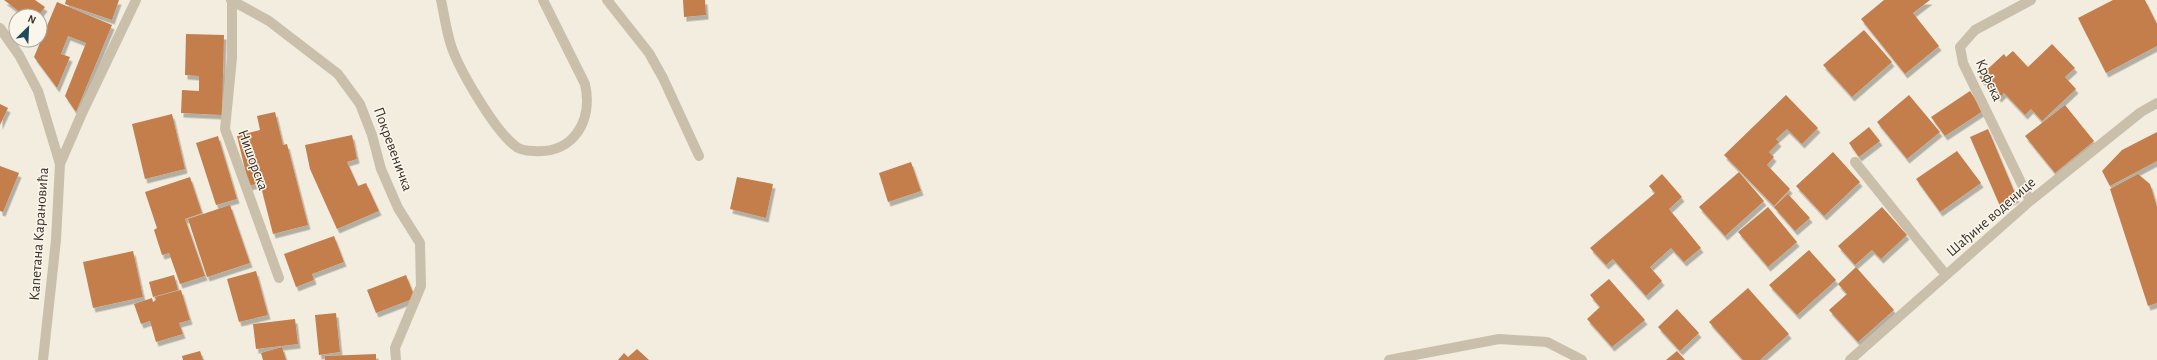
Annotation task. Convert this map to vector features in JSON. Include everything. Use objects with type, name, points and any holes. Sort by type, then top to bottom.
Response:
[{"type":"street","points":[[60,164],[83,111],[136,0]]},
{"type":"street","name":"Нишорска","points":[[232,0],[232,58],[225,129],[280,278]]},
{"type":"street","name":"Покревеничка","points":[[232,0],[270,21],[338,74],[360,104],[372,135],[381,169],[398,208],[420,243],[421,286],[395,348],[396,360]]},
{"type":"street","points":[[441,0],[450,43],[474,91],[492,120],[515,146],[527,151],[540,152],[565,144],[576,135],[586,117],[588,97],[585,84],[543,0]]},
{"type":"street","points":[[607,0],[649,53],[663,78],[699,156]]},
{"type":"street","name":"Крфска","points":[[2030,201],[1963,63],[1960,47],[1976,30],[2031,0]]},
{"type":"street","name":"Капетана Карановића","points":[[0,28],[19,55],[38,91],[60,164],[56,240],[43,360]]},
{"type":"street","name":"Шађине воденице","points":[[1850,360],[2030,201],[2141,112],[2157,104]]},
{"type":"street","points":[[1855,162],[1946,275]]},
{"type":"street","points":[[1389,360],[1499,339],[1547,342],[1582,360]]},
{"type":"building","points":[[4,0],[35,0],[45,7],[44,8],[14,8]]},
{"type":"building","points":[[66,0],[119,0],[112,20],[65,4]]},
{"type":"building","points":[[683,0],[705,0],[706,15],[684,17]]},
{"type":"building","points":[[1884,0],[1930,0],[1913,13],[1939,46],[1905,74],[1861,19]]},
{"type":"building","points":[[2113,0],[2145,0],[2157,24],[2157,46],[2106,73],[2078,18]]},
{"type":"building","points":[[57,2],[112,25],[76,112],[65,96],[86,43],[68,36],[61,54],[70,57],[57,88],[34,57],[38,48],[48,48],[48,24]]},
{"type":"building","points":[[1864,30],[1892,62],[1852,97],[1823,65]]},
{"type":"building","points":[[186,34],[224,35],[222,115],[181,113],[182,90],[199,91],[199,76],[185,75]]},
{"type":"building","points":[[2052,44],[2075,68],[2065,77],[2076,89],[2042,121],[2031,109],[2025,115],[2004,93],[1999,98],[1979,77],[2004,54],[2006,57],[2013,51],[2028,67]]},
{"type":"building","points":[[1970,91],[1983,111],[1945,136],[1931,117]]},
{"type":"building","points":[[1786,95],[1818,128],[1802,144],[1787,129],[1776,139],[1779,142],[1769,152],[1774,157],[1767,165],[1790,189],[1774,206],[1724,155]]},
{"type":"building","points":[[1909,95],[1940,132],[1907,159],[1877,122]]},
{"type":"building","points":[[0,104],[8,108],[0,125]]},
{"type":"building","points":[[2065,105],[2094,141],[2055,173],[2025,136]]},
{"type":"building","points":[[275,112],[283,145],[287,144],[308,225],[273,234],[260,183],[249,186],[237,136],[260,130],[257,116]]},
{"type":"building","points":[[172,114],[185,169],[145,179],[132,124]]},
{"type":"building","points":[[1869,127],[1880,141],[1859,157],[1849,143]]},
{"type":"building","points":[[1988,129],[2017,198],[2000,206],[1970,137]]},
{"type":"building","points":[[2157,132],[2157,161],[2110,186],[2102,171],[2122,150]]},
{"type":"building","points":[[352,135],[357,159],[347,162],[358,186],[366,183],[379,211],[337,229],[310,169],[305,145]]},
{"type":"building","points":[[218,136],[237,199],[216,205],[196,143]]},
{"type":"building","points":[[1957,151],[1981,183],[1940,212],[1916,179]]},
{"type":"building","points":[[1833,152],[1860,182],[1824,216],[1796,186]]},
{"type":"building","points":[[911,162],[921,191],[888,202],[879,173]]},
{"type":"building","points":[[0,166],[19,173],[3,212],[0,211]]},
{"type":"building","points":[[1739,172],[1764,201],[1725,236],[1699,207]]},
{"type":"building","points":[[1662,174],[1682,197],[1669,209],[1701,248],[1684,262],[1671,248],[1650,267],[1662,281],[1646,296],[1613,259],[1606,265],[1590,248],[1655,193],[1649,186]]},
{"type":"building","points":[[2138,174],[2150,184],[2157,207],[2157,303],[2148,306],[2110,189]]},
{"type":"building","points":[[190,177],[202,213],[185,219],[205,276],[180,284],[169,253],[162,255],[154,230],[157,228],[145,192]]},
{"type":"building","points":[[737,177],[773,184],[766,218],[730,209]]},
{"type":"building","points":[[1788,194],[1810,218],[1795,231],[1774,207]]},
{"type":"building","points":[[230,205],[250,263],[207,277],[188,219]]},
{"type":"building","points":[[1768,207],[1797,242],[1768,267],[1738,232]]},
{"type":"building","points":[[1882,207],[1907,235],[1881,259],[1872,250],[1855,265],[1838,246]]},
{"type":"building","points":[[334,236],[344,262],[312,274],[314,280],[296,287],[284,254]]},
{"type":"building","points":[[1809,250],[1836,280],[1797,315],[1769,285]]},
{"type":"building","points":[[133,251],[143,297],[93,308],[83,262]]},
{"type":"building","points":[[1856,267],[1894,310],[1858,342],[1829,310],[1847,294],[1838,284]]},
{"type":"building","points":[[256,271],[268,315],[239,322],[227,279]]},
{"type":"building","points":[[174,275],[178,290],[153,297],[149,282]]},
{"type":"building","points":[[406,275],[415,298],[376,313],[367,290]]},
{"type":"building","points":[[1609,279],[1645,320],[1612,347],[1587,319],[1600,307],[1590,295]]},
{"type":"building","points":[[1748,288],[1789,334],[1760,360],[1743,360],[1709,322]]},
{"type":"building","points":[[181,290],[190,320],[179,323],[183,334],[156,342],[150,321],[141,324],[134,304],[152,298],[153,302],[156,300],[155,297]]},
{"type":"building","points":[[1677,309],[1699,333],[1680,351],[1658,327]]},
{"type":"building","points":[[336,313],[340,352],[319,355],[315,315]]},
{"type":"building","points":[[295,319],[298,344],[256,349],[253,324]]},
{"type":"building","points":[[282,347],[286,360],[263,360],[261,353]]},
{"type":"building","points":[[637,349],[649,360],[618,360],[624,353],[628,357]]},
{"type":"building","points":[[200,351],[203,360],[183,360],[182,356]]},
{"type":"building","points":[[1677,351],[1685,360],[1666,360]]},
{"type":"building","points":[[376,354],[376,360],[325,360],[325,356]]}]
